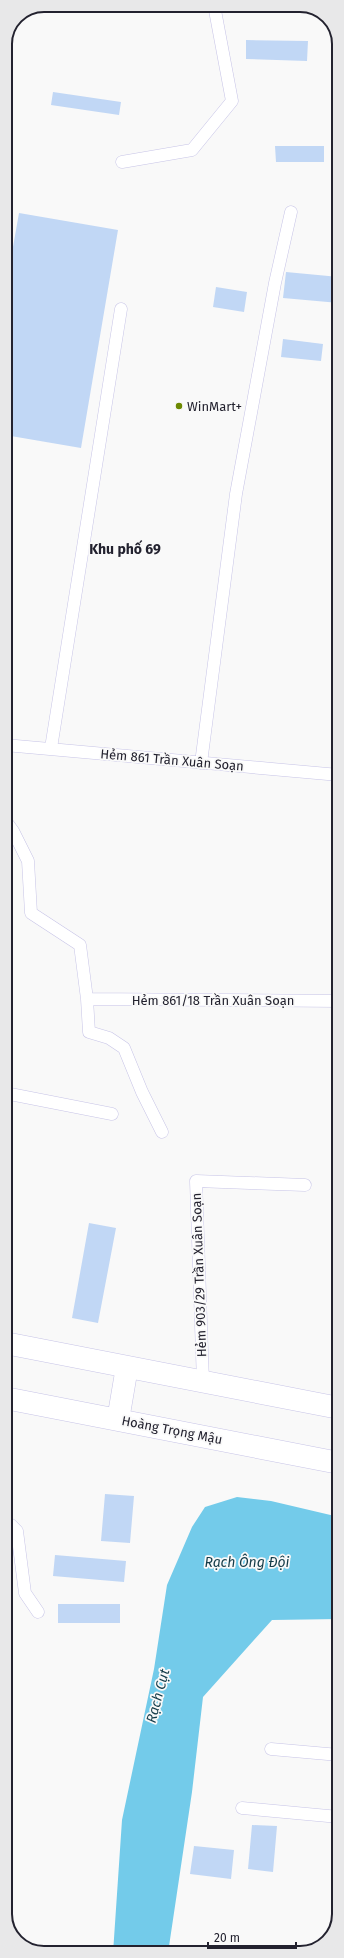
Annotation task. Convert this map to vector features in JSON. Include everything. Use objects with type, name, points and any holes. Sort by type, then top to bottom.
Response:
[{"type":"main road","points":[[12,1344],[332,1407]]},
{"type":"main road","points":[[118,1420],[127,1367]]},
{"type":"main road","name":"Hoàng Trọng Mậu","points":[[12,1399],[332,1462]]},
{"type":"lane","points":[[122,162],[192,150],[232,102],[215,12]]},
{"type":"lane","points":[[201,763],[236,494],[275,283],[291,212]]},
{"type":"lane","points":[[51,748],[120,309]]},
{"type":"lane","name":"Hẻm 861 Trần Xuân Soạn","points":[[12,745],[332,774]]},
{"type":"lane","points":[[12,830],[28,861],[31,913],[80,945],[87,999],[89,1032],[109,1038],[124,1048],[142,1092],[162,1132]]},
{"type":"lane","name":"Hẻm 861/18 Trần Xuân Soạn","points":[[87,999],[332,1001]]},
{"type":"lane","points":[[12,1094],[112,1114]]},
{"type":"lane","name":"Hẻm 903/29 Trần Xuân Soạn","points":[[202,1382],[196,1181],[304,1185]]},
{"type":"lane","points":[[12,1526],[17,1531],[25,1593],[38,1612]]},
{"type":"lane","points":[[271,1749],[332,1754]]},
{"type":"lane","points":[[242,1808],[332,1816]]},
{"type":"water","name":"Rạch Ông Đội","points":[[237,1497],[271,1501],[332,1515],[332,1619],[272,1620],[203,1697],[192,1792],[169,1946],[113,1946],[122,1820],[154,1669],[167,1585],[192,1527],[205,1507]]},
{"type":"building","points":[[246,40],[308,41],[307,61],[246,59]]},
{"type":"building","points":[[53,92],[121,102],[119,115],[51,105]]},
{"type":"building","points":[[275,146],[324,146],[324,162],[276,162]]},
{"type":"building","points":[[19,213],[118,230],[81,448],[12,436],[12,252]]},
{"type":"building","points":[[286,272],[332,276],[332,302],[283,298]]},
{"type":"building","points":[[216,287],[247,292],[244,312],[213,307]]},
{"type":"building","points":[[283,339],[323,344],[321,361],[281,357]]},
{"type":"building","points":[[89,1223],[116,1228],[98,1323],[72,1318]]},
{"type":"building","points":[[105,1494],[134,1496],[130,1543],[101,1541]]},
{"type":"building","points":[[55,1555],[126,1561],[124,1582],[53,1576]]},
{"type":"building","points":[[58,1604],[120,1604],[120,1623],[58,1623]]},
{"type":"building","points":[[252,1825],[277,1826],[273,1872],[248,1869]]},
{"type":"building","points":[[194,1846],[234,1850],[231,1879],[190,1874]]},
{"type":"place","name":"WinMart+","points":[[179,406]]},
{"type":"district","name":"Khu phố 69","points":[[125,549]]},
{"type":"water label","name":"Rạch Cụt","points":[[158,1696]]}]
